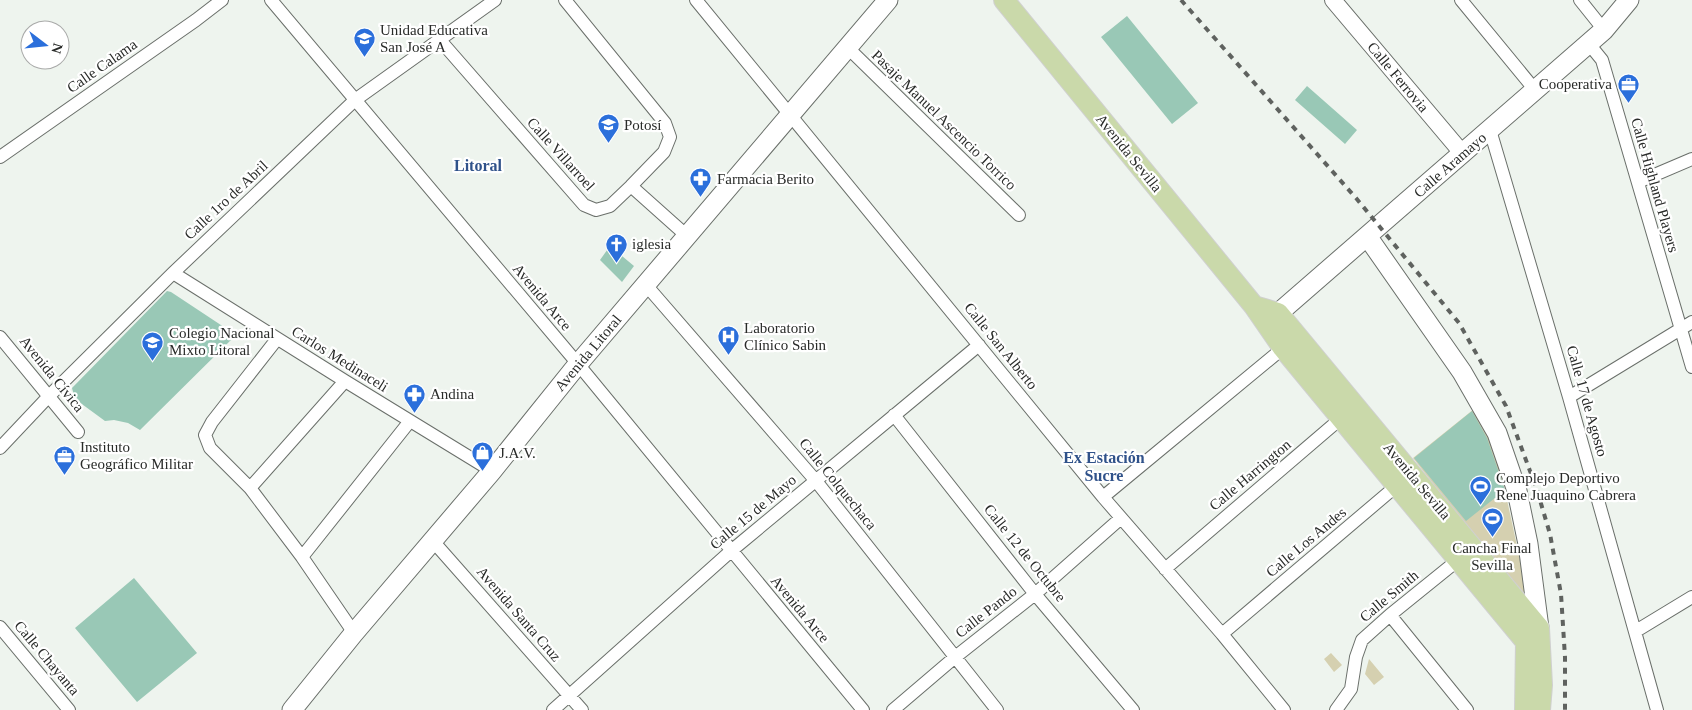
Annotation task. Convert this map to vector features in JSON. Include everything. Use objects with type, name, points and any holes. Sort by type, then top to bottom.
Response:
[{"type":"main road","name":"Avenida Litoral","points":[[296,708],[354,633],[492,471],[578,364],[888,0]]},
{"type":"main road","name":"Avenida Sevilla","points":[[1004,0],[1254,306],[1272,319],[1348,413],[1396,487],[1539,628]]},
{"type":"main road","name":"Calle Aramayo","points":[[1272,319],[1604,30],[1629,0]]},
{"type":"main road","points":[[1368,236],[1462,372],[1497,432],[1516,491],[1528,544],[1539,628],[1542,684],[1540,710]]},
{"type":"main road","name":"Avenida Sevilla","points":[[1348,413],[1411,474],[1526,642],[1525,710]]},
{"type":"street","name":"Calle Calama","points":[[0,157],[222,0]]},
{"type":"street","name":"Avenida Arce","points":[[271,0],[578,364],[862,710]]},
{"type":"street","name":"Calle 1ro de Abril","points":[[0,448],[172,272],[355,100],[495,0]]},
{"type":"street","name":"Calle Villarroel","points":[[439,40],[584,204],[596,210],[610,206],[664,152],[670,138],[665,123],[565,0]]},
{"type":"street","name":"Calle San Alberto","points":[[696,0],[1104,498],[1222,634],[1284,710]]},
{"type":"street","name":"Calle Ferrovia","points":[[1333,0],[1462,154]]},
{"type":"street","points":[[1461,0],[1535,90]]},
{"type":"street","points":[[1580,0],[1604,30]]},
{"type":"street","name":"Calle Highland Players","points":[[1588,44],[1602,60],[1692,367]]},
{"type":"street","name":"Pasaje Manuel Ascencio Torrico","points":[[847,47],[1019,215]]},
{"type":"street","name":"Calle 17 de Agosto","points":[[1490,130],[1569,397],[1657,710]]},
{"type":"street","points":[[1638,182],[1692,158]]},
{"type":"street","points":[[631,186],[687,236]]},
{"type":"street","name":"Carlos Medinaceli","points":[[172,272],[345,382],[492,471]]},
{"type":"street","name":"Calle Colquechaca","points":[[646,285],[816,481],[997,710]]},
{"type":"street","points":[[1569,397],[1692,322]]},
{"type":"street","name":"Avenida Cívica","points":[[0,337],[78,432]]},
{"type":"street","points":[[277,339],[212,422],[205,435],[210,448],[250,488],[302,557],[354,633]]},
{"type":"street","points":[[1104,498],[1290,342]]},
{"type":"street","name":"Calle 15 de Mayo","points":[[553,710],[731,551],[979,345]]},
{"type":"street","points":[[250,488],[345,382]]},
{"type":"street","name":"Calle Harrington","points":[[1165,568],[1348,413]]},
{"type":"street","name":"Calle 12 de Octubre","points":[[894,415],[1035,594],[1133,710]]},
{"type":"street","points":[[302,557],[410,421]]},
{"type":"street","name":"Calle Los Andes","points":[[1222,634],[1411,474]]},
{"type":"street","name":"Calle Pando","points":[[893,710],[954,658],[1035,594],[1121,518]]},
{"type":"street","name":"Avenida Santa Cruz","points":[[432,540],[582,710]]},
{"type":"street","name":"Calle Smith","points":[[1336,710],[1351,688],[1356,656],[1362,640],[1465,554]]},
{"type":"street","points":[[1636,631],[1692,597]]},
{"type":"street","points":[[1390,616],[1467,710]]},
{"type":"street","name":"Calle Chayanta","points":[[0,627],[69,710]]},
{"type":"shaded area","name":"Complejo Deportivo Rene Juaquino Cabrera","points":[[1474,409],[1497,454],[1529,601],[1413,458]]},
{"type":"shaded area","points":[[1331,653],[1342,665],[1334,672],[1324,659]]},
{"type":"shaded area","points":[[1369,659],[1384,677],[1374,685],[1365,674]]},
{"type":"building","points":[[1127,16],[1198,103],[1172,124],[1101,37]]},
{"type":"building","points":[[1307,86],[1357,130],[1345,144],[1295,100]]},
{"type":"building","name":"iglesia","points":[[610,246],[634,266],[622,282],[600,260]]},
{"type":"building","name":"Colegio Nacional Mixto Litoral","points":[[167,291],[236,335],[140,430],[128,423],[114,420],[105,421],[75,399],[72,388]]},
{"type":"building","name":"Complejo Deportivo Rene Juaquino Cabrera","points":[[1472,411],[1487,438],[1505,490],[1466,521],[1414,458]]},
{"type":"building","points":[[134,578],[197,653],[137,702],[75,628]]},
{"type":"railway","points":[[1181,0],[1356,198],[1459,323],[1506,406],[1537,490],[1550,534],[1561,594],[1565,657],[1565,710]]},
{"type":"place","name":"Unidad Educativa San José A","points":[[364,58]]},
{"type":"place","name":"Cooperativa","points":[[1628,103]]},
{"type":"place","name":"Potosí","points":[[608,144]]},
{"type":"place","name":"Farmacia Berito","points":[[701,198]]},
{"type":"place","name":"iglesia","points":[[616,263]]},
{"type":"place","name":"Laboratorio Clínico Sabin","points":[[728,356]]},
{"type":"place","name":"Colegio Nacional Mixto Litoral","points":[[153,361]]},
{"type":"place","name":"Andina","points":[[414,413]]},
{"type":"place","name":"J.A.V.","points":[[483,472]]},
{"type":"place","name":"Instituto Geográfico Militar","points":[[64,475]]},
{"type":"place","name":"Complejo Deportivo Rene Juaquino Cabrera","points":[[1480,506]]},
{"type":"place","name":"Cancha Final Sevilla","points":[[1492,538]]},
{"type":"district","name":"Litoral","points":[[478,165]]},
{"type":"district","name":"Ex Estación Sucre","points":[[1104,466]]}]
